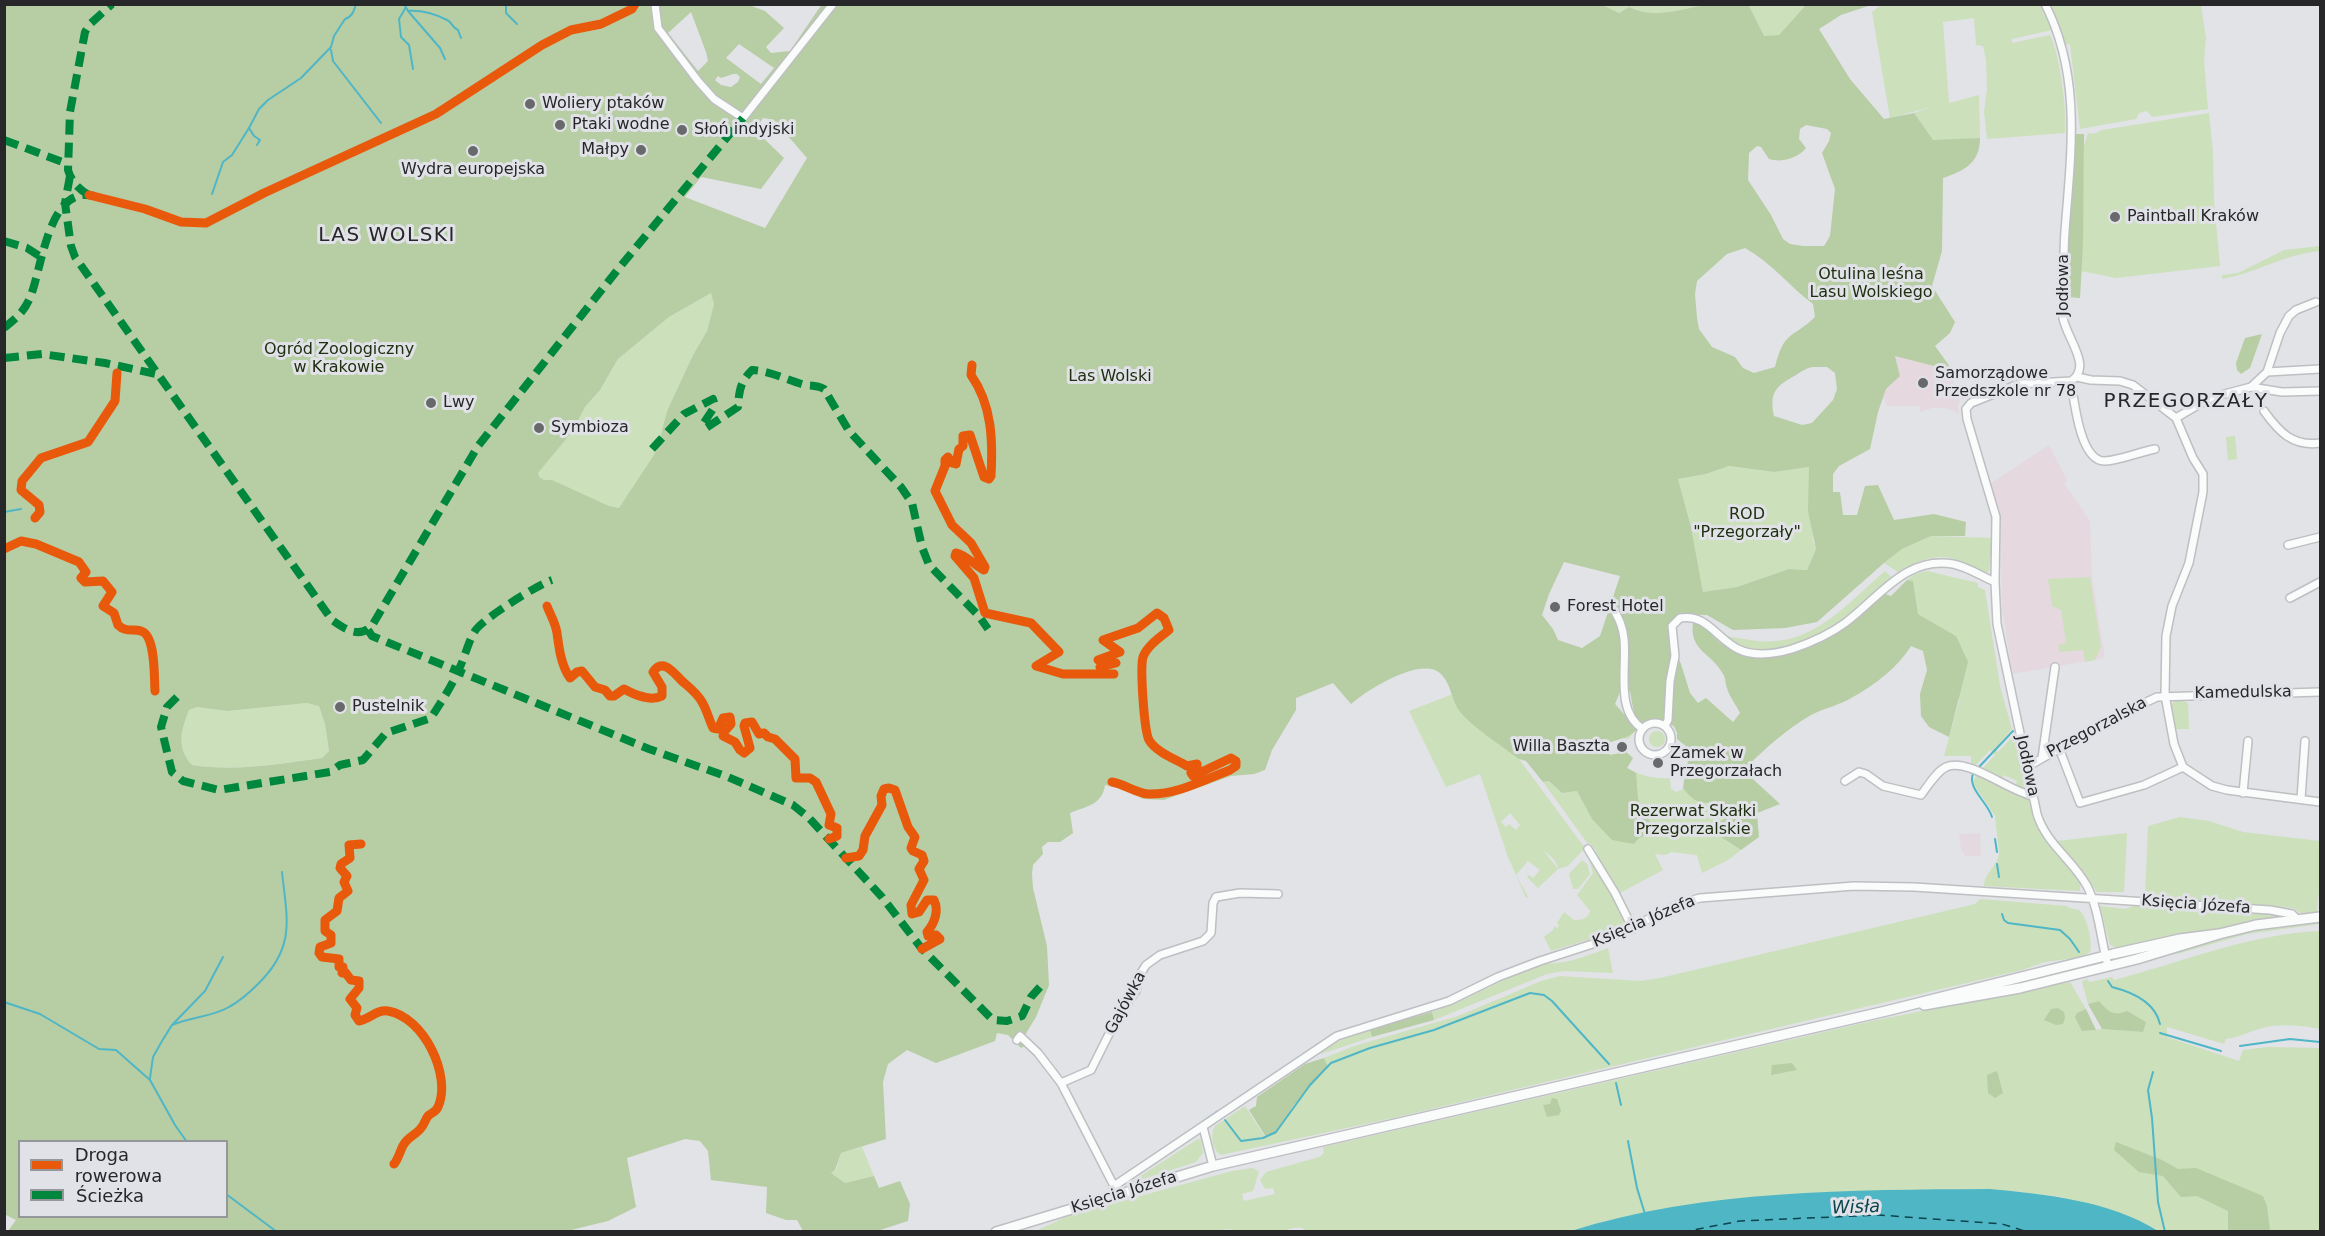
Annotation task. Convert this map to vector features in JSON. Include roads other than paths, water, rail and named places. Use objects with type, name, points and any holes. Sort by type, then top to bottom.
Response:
[{"type":"main road","name":"Księcia Józefa","points":[[996,1232],[1214,1166],[1886,1011],[2020,988],[2090,970],[2107,961],[2191,937],[2219,934],[2256,925],[2320,917]]},
{"type":"main road","points":[[1886,1011],[2107,961]]},
{"type":"street","points":[[655,4],[658,28],[714,99],[743,118],[833,4]]},
{"type":"street","name":"Jodłowa","points":[[2045,4],[2057,27],[2062,45],[2072,110],[2063,318],[2066,331],[2080,361],[2080,371],[2074,379],[2019,384],[1971,403],[1966,410],[1977,459],[1996,517],[1997,624],[2033,796],[2044,831],[2084,881],[2092,899]]},
{"type":"street","points":[[2251,387],[2267,372],[2280,333],[2289,316],[2296,310],[2316,302]]},
{"type":"street","points":[[2267,372],[2320,369]]},
{"type":"street","points":[[2155,448],[2103,461],[2094,458],[2087,451],[2082,433],[2074,379],[2120,381],[2133,385],[2176,417],[2210,399],[2251,387],[2282,392],[2320,391]]},
{"type":"street","points":[[2264,411],[2273,423],[2296,441],[2303,444],[2320,443]]},
{"type":"street","name":"Przegorzalska","points":[[2027,767],[2146,700],[2165,695],[2166,625],[2190,563],[2204,482],[2176,417]]},
{"type":"street","points":[[2288,545],[2320,537]]},
{"type":"street","points":[[1665,726],[1668,720],[1670,681],[1675,656],[1672,626],[1680,618],[1699,619],[1738,649],[1769,653],[1800,646],[1841,626],[1893,580],[1920,566],[1952,564],[1995,582]]},
{"type":"street","points":[[2290,598],[2320,582]]},
{"type":"street","points":[[1613,608],[1622,624],[1625,641],[1624,687],[1630,718],[1643,729]]},
{"type":"street","points":[[2042,758],[2055,667]]},
{"type":"street","name":"Kamedulska","points":[[2165,695],[2320,692]]},
{"type":"street","points":[[2165,695],[2174,744],[2183,767],[2212,786],[2243,793],[2320,802]]},
{"type":"street","points":[[1651,724],[1665,726],[1671,735],[1670,745],[1658,755],[1647,753],[1640,745],[1639,739],[1643,729],[1651,724]]},
{"type":"street","points":[[2243,793],[2248,741]]},
{"type":"street","points":[[2301,799],[2305,741]]},
{"type":"street","points":[[2059,748],[2080,802],[2145,785],[2183,767]]},
{"type":"street","points":[[1845,781],[1859,772],[1883,786],[1921,795],[1946,767],[1956,765],[2033,796]]},
{"type":"street","points":[[1587,849],[1615,892],[1633,928]]},
{"type":"street","name":"Księcia Józefa","points":[[1061,1083],[1114,1186],[1337,1036],[1449,1001],[1529,965],[1595,944],[1665,911],[1700,898],[1854,886],[1914,887],[2283,911],[2292,914],[2298,920]]},
{"type":"street","name":"Gajówka","points":[[1061,1083],[1091,1070],[1119,1014],[1136,991],[1146,965],[1160,955],[1203,941],[1211,933],[1213,903],[1216,897],[1240,893],[1278,894]]},
{"type":"street","points":[[2092,899],[2107,961]]},
{"type":"street","points":[[1017,1040],[1020,1036],[1038,1053],[1061,1083]]},
{"type":"street","points":[[1203,1127],[1214,1166]]},
{"type":"water","name":"Wisła","points":[[1990,1189],[2033,1193],[2099,1206],[2120,1212],[2158,1231],[1571,1231],[1622,1217],[1726,1200],[1832,1192]]},
{"type":"waterway","points":[[257,145],[260,140],[249,128],[259,109],[268,100],[301,78],[331,47],[334,36],[345,19],[352,13],[356,4]]},
{"type":"waterway","points":[[404,4],[408,11],[429,13],[447,20],[458,30],[461,38]]},
{"type":"waterway","points":[[506,4],[506,13],[517,24]]},
{"type":"waterway","points":[[406,7],[399,19],[401,37],[409,45],[413,69]]},
{"type":"waterway","points":[[408,11],[440,48],[445,59]]},
{"type":"waterway","points":[[331,50],[333,61],[381,123]]},
{"type":"waterway","points":[[212,194],[223,162],[232,155],[249,128]]},
{"type":"waterway","points":[[4,512],[21,509]]},
{"type":"waterway","points":[[1978,768],[2013,731]]},
{"type":"waterway","points":[[1974,772],[1972,783],[1992,817]]},
{"type":"waterway","points":[[1995,839],[1997,852]]},
{"type":"waterway","points":[[1997,864],[1999,877]]},
{"type":"waterway","points":[[172,1025],[229,1007],[258,984],[270,970],[284,945],[286,932],[287,918],[282,872]]},
{"type":"waterway","points":[[2002,914],[2008,923],[2060,930],[2079,952]]},
{"type":"waterway","points":[[150,1078],[153,1057],[162,1041],[172,1025],[205,991],[223,957]]},
{"type":"waterway","points":[[2108,981],[2112,987],[2142,999],[2153,1010],[2160,1024]]},
{"type":"waterway","points":[[1225,1120],[1241,1141],[1263,1138],[1276,1132],[1310,1085],[1331,1063],[1370,1048],[1434,1030],[1530,993],[1544,995],[1552,1001],[1609,1064]]},
{"type":"waterway","points":[[4,1002],[40,1014],[99,1049],[116,1050],[150,1080],[186,1140]]},
{"type":"waterway","points":[[2160,1033],[2221,1051]]},
{"type":"waterway","points":[[2240,1046],[2290,1039],[2320,1042]]},
{"type":"waterway","points":[[2153,1072],[2148,1090],[2158,1202],[2165,1232]]},
{"type":"waterway","points":[[1616,1083],[1621,1105]]},
{"type":"waterway","points":[[1191,1130],[1218,1111],[1219,1113]]},
{"type":"waterway","points":[[1628,1141],[1637,1188],[1645,1214]]},
{"type":"waterway","points":[[228,1195],[277,1232]]},
{"type":"place","name":"Woliery ptaków","points":[[530,104]]},
{"type":"place","name":"Ptaki wodne","points":[[560,125]]},
{"type":"place","name":"Słoń indyjski","points":[[682,130]]},
{"type":"place","name":"Małpy","points":[[641,150]]},
{"type":"place","name":"Wydra europejska","points":[[473,151]]},
{"type":"place","name":"Paintball Kraków","points":[[2115,217]]},
{"type":"place","name":"Samorządowe Przedszkole nr 78","points":[[1923,383]]},
{"type":"place","name":"Lwy","points":[[431,403]]},
{"type":"place","name":"Symbioza","points":[[539,428]]},
{"type":"place","name":"Forest Hotel","points":[[1555,607]]},
{"type":"place","name":"Pustelnik","points":[[340,707]]},
{"type":"place","name":"Willa Baszta","points":[[1622,747]]},
{"type":"place","name":"Zamek w Przegorzałach","points":[[1658,763]]},
{"type":"district","name":"LAS WOLSKI","points":[[387,236]]},
{"type":"district","name":"PRZEGORZAŁY","points":[[2186,402]]},
{"type":"park label","name":"Otulina leśna Lasu Wolskiego","points":[[1871,284]]},
{"type":"park label","name":"Ogród Zoologiczny w Krakowie","points":[[339,359]]},
{"type":"park label","name":"Las Wolski","points":[[1110,377]]},
{"type":"park label","name":"ROD \"Przegorzały\"","points":[[1747,524]]},
{"type":"park label","name":"Rezerwat Skałki Przegorzalskie","points":[[1693,821]]}]
